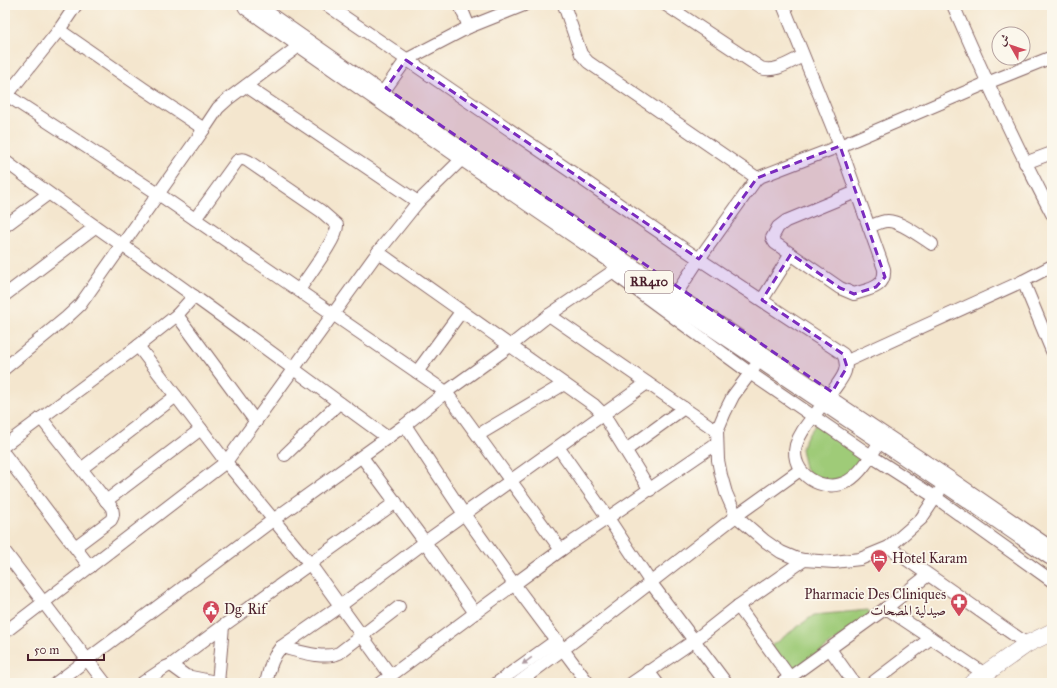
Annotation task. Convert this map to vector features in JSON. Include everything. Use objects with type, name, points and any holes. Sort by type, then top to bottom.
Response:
[{"type":"highway","name":"RR410","points":[[249,5],[465,156],[618,268],[756,365],[824,403],[1052,540]]},
{"type":"highway","name":"RR410","points":[[268,5],[386,88],[680,288],[877,447],[940,489],[1052,554]]},
{"type":"street","points":[[76,5],[59,30],[6,94],[196,219],[446,392],[561,550]]},
{"type":"street","points":[[327,5],[406,60],[843,354],[847,361],[847,367],[844,374],[800,435],[796,446],[796,457],[800,470],[807,478],[828,486],[839,485],[849,480],[856,474],[877,447]]},
{"type":"street","points":[[460,5],[469,27]]},
{"type":"street","points":[[386,88],[406,60],[469,27],[524,5]]},
{"type":"street","points":[[564,5],[581,54],[588,62],[757,178]]},
{"type":"street","points":[[666,5],[761,68],[777,68],[802,56]]},
{"type":"street","points":[[783,5],[802,56],[840,146],[884,269],[885,277],[882,282],[876,287],[854,294],[840,288],[775,243],[772,238],[778,227],[786,221],[856,192]]},
{"type":"street","points":[[954,5],[987,83],[1025,163],[1052,214]]},
{"type":"street","points":[[59,30],[204,129]]},
{"type":"street","points":[[7,363],[66,318],[80,305],[218,108],[303,43]]},
{"type":"street","points":[[680,288],[699,258],[757,178],[840,146],[1052,57]]},
{"type":"street","points":[[246,86],[418,202]]},
{"type":"street","points":[[1025,163],[1052,153]]},
{"type":"street","points":[[5,632],[226,462],[378,252],[418,202],[465,156]]},
{"type":"street","points":[[196,219],[237,161],[240,159],[248,161],[321,211],[337,225],[338,229],[299,290]]},
{"type":"street","points":[[5,161],[48,194],[194,296],[293,370],[388,438]]},
{"type":"street","points":[[5,226],[48,194]]},
{"type":"street","points":[[869,227],[886,221],[893,222],[900,224],[932,244]]},
{"type":"street","points":[[5,295],[95,227]]},
{"type":"street","points":[[378,252],[461,312],[564,384],[584,396],[603,414],[650,490]]},
{"type":"street","points":[[762,300],[791,254]]},
{"type":"street","points":[[847,361],[1023,281],[1052,266]]},
{"type":"street","points":[[56,683],[273,520],[388,438],[446,392],[510,346],[549,315],[618,268]]},
{"type":"street","points":[[1023,281],[1052,351]]},
{"type":"street","points":[[5,445],[138,346],[177,315],[194,296]]},
{"type":"street","points":[[417,372],[461,312]]},
{"type":"street","points":[[177,315],[256,422]]},
{"type":"street","points":[[549,315],[684,408],[717,437]]},
{"type":"street","points":[[138,346],[226,462],[310,564],[361,636],[386,680],[475,612],[561,550],[650,490],[717,437]]},
{"type":"street","points":[[756,365],[733,396],[725,412],[717,437],[718,460],[726,493],[736,516],[765,541],[781,552],[804,560],[834,562],[860,559],[889,547],[921,519],[940,489],[1052,581]]},
{"type":"street","points":[[266,683],[274,655],[281,647],[340,606],[425,542],[647,383]]},
{"type":"street","points":[[478,436],[564,384]]},
{"type":"street","points":[[81,469],[176,396]]},
{"type":"street","points":[[285,455],[339,403]]},
{"type":"street","points":[[626,450],[684,408]]},
{"type":"street","points":[[41,418],[112,508],[113,516],[111,520],[75,547]]},
{"type":"street","points":[[405,425],[464,514],[588,683]]},
{"type":"street","points":[[106,501],[201,429]]},
{"type":"street","points":[[558,447],[651,583],[726,683]]},
{"type":"street","points":[[5,455],[90,567]]},
{"type":"street","points":[[362,457],[475,612]]},
{"type":"street","points":[[497,683],[560,644],[651,583],[736,516],[800,470]]},
{"type":"street","points":[[142,683],[171,665],[396,502]]},
{"type":"street","points":[[889,547],[1027,644]]},
{"type":"street","points":[[5,552],[105,683]]},
{"type":"street","points":[[632,683],[695,640],[738,606],[804,560]]},
{"type":"street","points":[[738,606],[788,681],[928,575]]},
{"type":"street","points":[[281,647],[324,656],[333,656],[399,607]]},
{"type":"street","points":[[886,608],[931,638],[979,678],[1027,644],[1051,630]]},
{"type":"street","points":[[218,682],[223,626]]},
{"type":"street","points":[[872,683],[931,638]]},
{"type":"street","points":[[518,683],[560,644]]},
{"type":"street","points":[[830,649],[854,683]]},
{"type":"street","points":[[171,665],[186,676],[221,683]]},
{"type":"street","points":[[648,671],[657,683]]},
{"type":"highlighted area","points":[[406,60],[699,259],[757,178],[840,146],[885,277],[876,287],[854,294],[840,288],[791,254],[762,300],[843,354],[847,367],[832,392],[386,88]]},
{"type":"green space","points":[[817,423],[864,457],[854,470],[846,477],[828,481],[811,474],[805,468],[801,449],[807,436]]},
{"type":"green space","points":[[868,610],[871,615],[791,673],[771,646],[814,615]]},
{"type":"place","name":"Hotel Karam","points":[[879,573]]},
{"type":"place","name":"Pharmacie Des Cliniques صيدلية المصحات","points":[[959,617]]},
{"type":"place","name":"Dg. Rif","points":[[211,624]]}]
